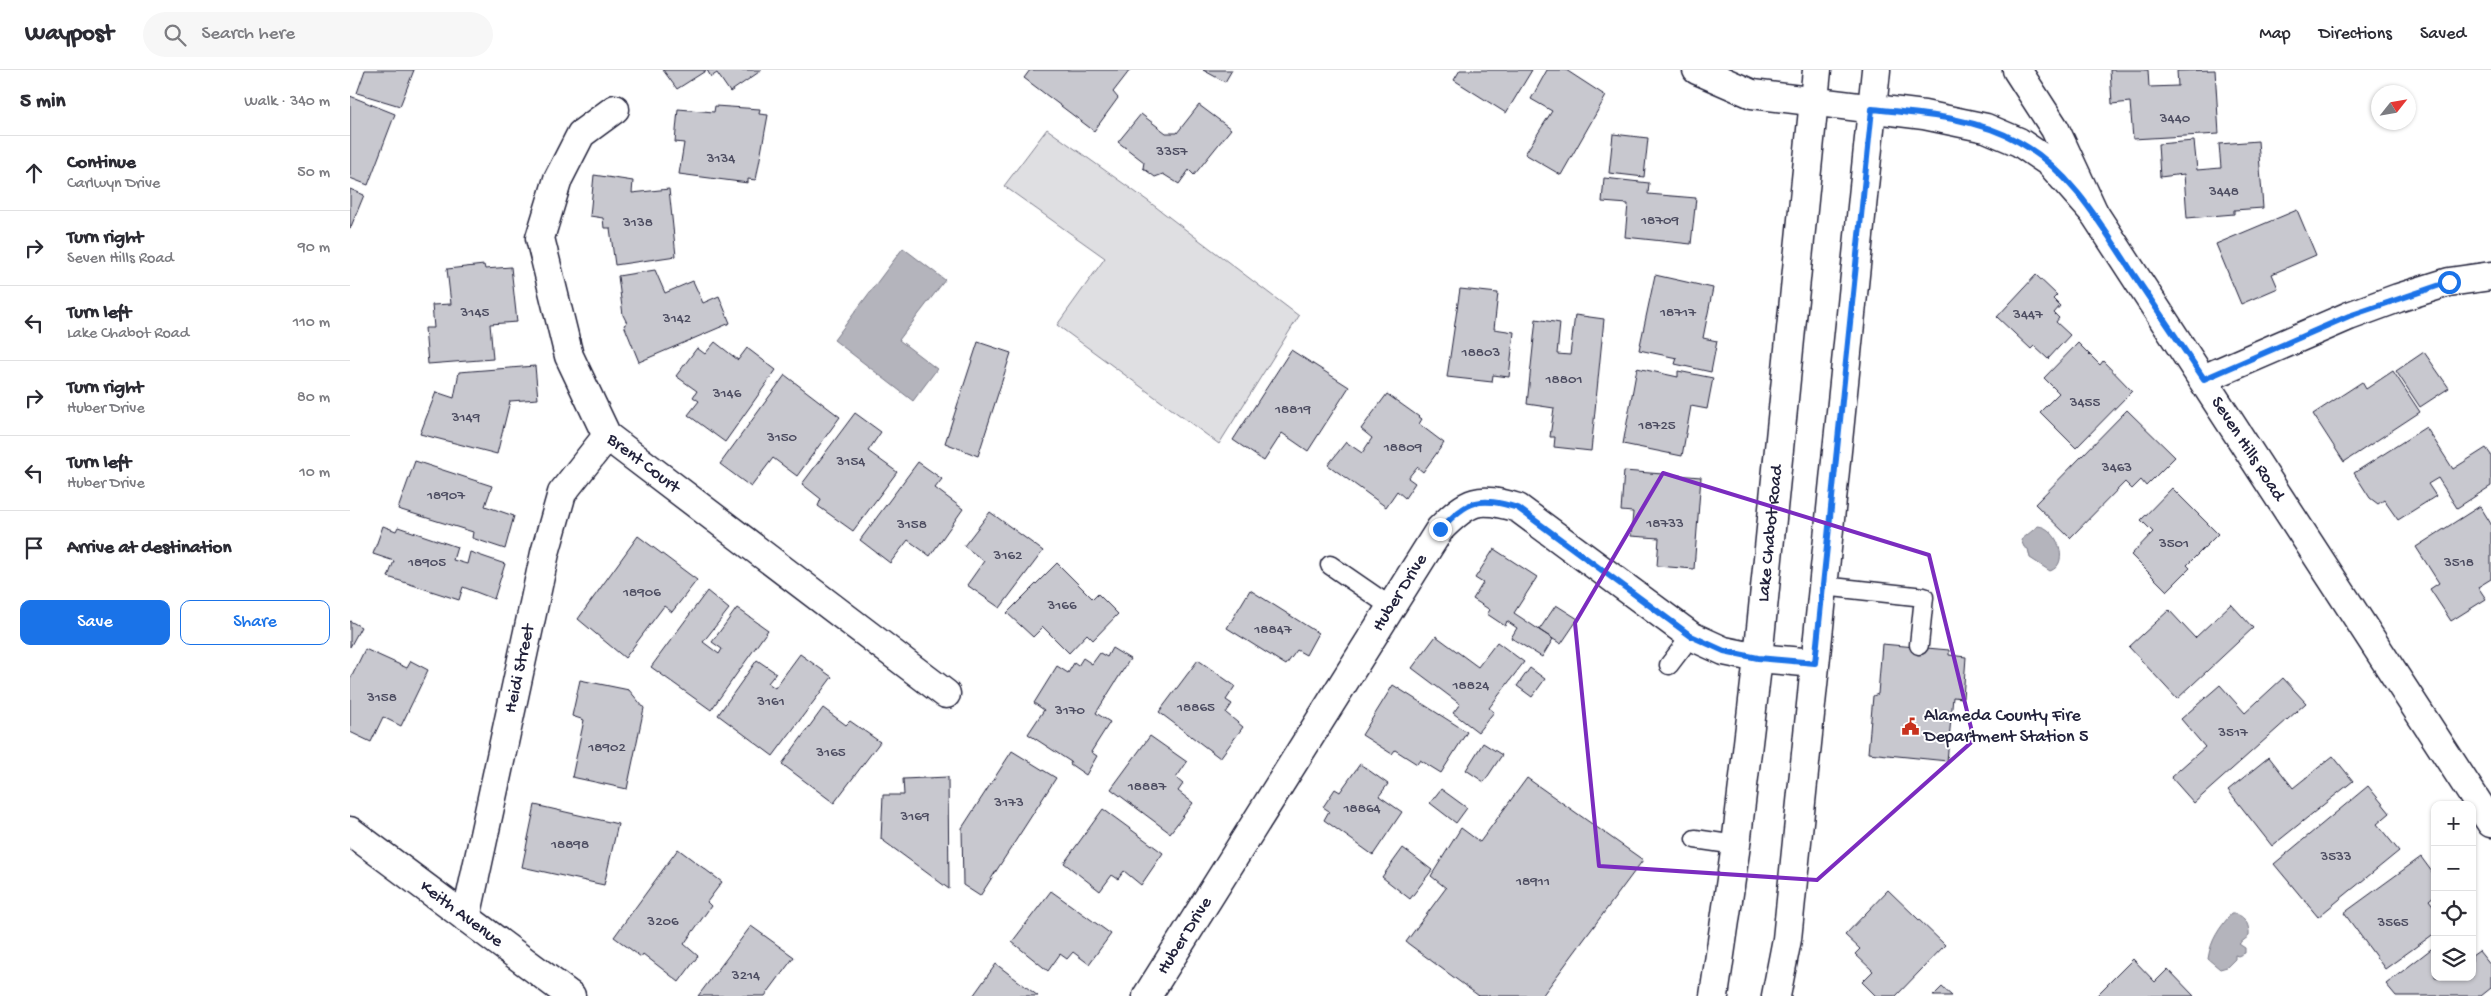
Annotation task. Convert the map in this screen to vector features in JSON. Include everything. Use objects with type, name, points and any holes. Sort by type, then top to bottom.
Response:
[{"type":"street","name":"Seven Hills Road","points":[[1697,70],[1752,94],[1924,115],[1986,128],[2010,138],[2050,163],[2094,213],[2204,379],[2491,823]]},
{"type":"street","name":"Lake Chabot Road","points":[[1714,996],[1736,845],[1758,658],[1817,70]]},
{"type":"street","points":[[1776,996],[1787,939],[1876,70]]},
{"type":"street","points":[[2017,70],[2055,130],[2094,213]]},
{"type":"street","name":"Brent Court","points":[[615,109],[581,134],[558,179],[540,238],[569,356],[607,436],[946,694]]},
{"type":"street","points":[[2204,379],[2341,320],[2398,298],[2449,282],[2491,276]]},
{"type":"street","name":"Heidi Street","points":[[466,918],[545,554],[562,493],[607,436]]},
{"type":"street","name":"Huber Drive","points":[[1147,996],[1440,529],[1458,512],[1474,502],[1494,501],[1518,508],[1691,636],[1724,651],[1758,658],[1815,663]]},
{"type":"street","name":"Keith Avenue","points":[[350,831],[571,996]]},
{"type":"lane","points":[[1330,565],[1391,607]]},
{"type":"lane","points":[[1823,586],[1924,597],[1919,645]]},
{"type":"lane","points":[[1669,665],[1691,636]]},
{"type":"lane","points":[[1695,838],[1736,845]]},
{"type":"highlighted area","points":[[1663,473],[1929,555],[1974,740],[1817,880],[1599,866],[1575,623]]},
{"type":"shaded area","points":[[1047,129],[1148,201],[1299,316],[1219,444],[1057,325],[1105,258],[1004,186]]},
{"type":"shaded area","points":[[903,248],[945,280],[899,340],[937,369],[913,401],[834,340]]},
{"type":"shaded area","points":[[2038,526],[2051,532],[2059,546],[2060,561],[2050,571],[2030,558],[2028,549],[2024,547],[2021,540]]},
{"type":"shaded area","points":[[2231,914],[2239,915],[2245,920],[2249,936],[2239,944],[2245,948],[2245,953],[2238,956],[2235,955],[2235,959],[2227,967],[2220,969],[2208,959],[2209,952],[2216,935]]},
{"type":"building","points":[[365,70],[414,70],[400,106],[357,93]]},
{"type":"building","points":[[663,70],[707,70],[677,89]]},
{"type":"building","points":[[707,70],[762,70],[730,92],[717,73],[711,77]]},
{"type":"building","points":[[1030,70],[1130,70],[1113,92],[1118,98],[1094,131],[1024,78]]},
{"type":"building","points":[[1203,70],[1232,70],[1225,82]]},
{"type":"building","points":[[1460,70],[1532,70],[1506,113],[1454,80]]},
{"type":"building","points":[[1547,70],[1566,70],[1606,96],[1561,175],[1525,154],[1552,111],[1531,99]]},
{"type":"building","points":[[2110,70],[2148,70],[2149,87],[2178,86],[2177,71],[2215,70],[2219,134],[2133,139],[2130,102],[2112,104]]},
{"type":"building","points":[[350,96],[395,114],[368,185],[350,178]]},
{"type":"building","points":[[1199,105],[1231,129],[1194,175],[1189,170],[1179,184],[1163,174],[1155,177],[1143,168],[1144,162],[1118,142],[1141,114],[1166,133],[1177,133]]},
{"type":"building","points":[[715,106],[760,109],[759,114],[768,115],[756,180],[748,179],[748,183],[679,174],[684,143],[675,142],[678,109],[714,112]]},
{"type":"building","points":[[1613,134],[1648,138],[1644,177],[1609,173]]},
{"type":"building","points":[[2194,141],[2197,170],[2221,168],[2219,144],[2258,141],[2263,208],[2234,210],[2234,214],[2187,218],[2184,174],[2160,177],[2158,144]]},
{"type":"building","points":[[594,175],[633,181],[632,193],[669,189],[676,256],[615,265],[610,228],[604,228],[603,218],[590,216]]},
{"type":"building","points":[[1604,178],[1649,183],[1648,194],[1696,198],[1691,244],[1625,237],[1628,204],[1602,202]]},
{"type":"building","points":[[350,189],[364,195],[350,229]]},
{"type":"building","points":[[2297,210],[2316,255],[2272,274],[2278,288],[2241,304],[2216,244]]},
{"type":"building","points":[[484,265],[485,269],[511,267],[517,322],[490,324],[493,359],[428,364],[425,328],[434,328],[432,305],[451,304],[447,269]]},
{"type":"building","points":[[655,270],[665,293],[693,281],[703,303],[719,296],[730,323],[639,362],[624,325],[627,323],[623,315],[618,276]]},
{"type":"building","points":[[1655,275],[1713,288],[1703,338],[1717,341],[1711,372],[1675,364],[1677,358],[1639,350]]},
{"type":"building","points":[[2036,275],[2057,295],[2053,299],[2060,306],[2054,313],[2059,318],[2056,322],[2070,335],[2048,359],[2034,346],[2031,349],[1997,317]]},
{"type":"building","points":[[1460,289],[1498,293],[1494,329],[1514,332],[1509,377],[1493,375],[1492,382],[1447,377]]},
{"type":"building","points":[[1575,315],[1604,319],[1591,451],[1554,447],[1555,437],[1550,437],[1554,408],[1527,404],[1536,319],[1560,323],[1557,354],[1570,355]]},
{"type":"building","points":[[715,342],[738,360],[747,348],[776,370],[725,442],[688,415],[699,401],[693,397],[697,391],[676,376],[697,348],[705,354]]},
{"type":"building","points":[[978,342],[1011,353],[978,456],[945,443]]},
{"type":"building","points":[[2078,343],[2100,365],[2103,361],[2132,391],[2076,448],[2040,412],[2059,393],[2044,378]]},
{"type":"building","points":[[1291,350],[1349,387],[1308,451],[1282,433],[1264,461],[1233,440]]},
{"type":"building","points":[[2424,352],[2449,388],[2420,407],[2396,371]]},
{"type":"building","points":[[535,366],[538,399],[510,401],[497,454],[420,434],[436,392],[454,398],[459,372]]},
{"type":"building","points":[[1637,368],[1678,377],[1678,371],[1713,378],[1707,409],[1691,406],[1682,456],[1623,444]]},
{"type":"building","points":[[2393,371],[2420,412],[2344,462],[2313,414],[2362,382],[2366,389]]},
{"type":"building","points":[[785,375],[840,417],[797,476],[773,458],[751,487],[720,464]]},
{"type":"building","points":[[1387,394],[1422,419],[1419,424],[1444,443],[1423,472],[1417,467],[1408,478],[1415,483],[1405,498],[1397,491],[1386,507],[1328,465],[1346,442],[1362,453],[1372,438],[1361,429]]},
{"type":"building","points":[[2127,410],[2175,457],[2146,486],[2141,480],[2132,489],[2125,482],[2070,538],[2035,504]]},
{"type":"building","points":[[855,413],[881,432],[868,451],[897,472],[853,531],[818,506],[821,499],[802,484]]},
{"type":"building","points":[[2426,427],[2453,469],[2486,448],[2491,455],[2491,486],[2457,508],[2438,478],[2428,484],[2436,496],[2398,520],[2384,500],[2378,504],[2370,498],[2354,473]]},
{"type":"building","points":[[415,461],[492,486],[485,506],[514,516],[505,549],[472,538],[473,532],[398,509]]},
{"type":"building","points":[[918,462],[942,479],[935,488],[963,509],[930,556],[908,540],[890,563],[860,540]]},
{"type":"building","points":[[1624,471],[1701,477],[1694,569],[1657,566],[1659,538],[1631,536],[1633,512],[1621,511]]},
{"type":"building","points":[[2172,488],[2218,534],[2187,565],[2190,568],[2167,591],[2131,555],[2153,532],[2141,520]]},
{"type":"building","points":[[2480,506],[2491,524],[2491,579],[2478,587],[2486,599],[2451,621],[2430,589],[2439,583],[2416,547]]},
{"type":"building","points":[[990,512],[1043,551],[1000,608],[967,585],[984,561],[964,546]]},
{"type":"building","points":[[383,526],[396,531],[398,527],[457,547],[453,560],[467,564],[470,552],[505,564],[494,599],[463,587],[459,600],[388,577],[394,561],[373,554]]},
{"type":"building","points":[[638,536],[697,580],[672,612],[664,606],[625,658],[578,619]]},
{"type":"building","points":[[1494,549],[1537,577],[1514,613],[1553,639],[1542,657],[1511,638],[1517,628],[1507,621],[1505,626],[1487,614],[1490,610],[1473,599],[1483,583],[1475,578]]},
{"type":"building","points":[[1057,563],[1093,599],[1098,594],[1118,614],[1093,640],[1087,634],[1069,653],[1043,627],[1033,637],[1007,613]]},
{"type":"building","points":[[1250,590],[1318,633],[1306,655],[1297,650],[1286,665],[1227,628]]},
{"type":"building","points":[[707,591],[729,609],[703,642],[719,654],[722,649],[712,642],[737,608],[768,630],[711,710],[651,667]]},
{"type":"building","points":[[2231,604],[2253,628],[2177,699],[2129,647],[2169,610],[2195,638]]},
{"type":"building","points":[[1556,605],[1578,619],[1561,644],[1539,630]]},
{"type":"building","points":[[350,621],[361,627],[350,647]]},
{"type":"building","points":[[1436,636],[1478,667],[1497,642],[1524,662],[1489,708],[1494,712],[1478,732],[1453,713],[1460,704],[1412,668]]},
{"type":"building","name":"Alameda County Fire Department Station 5","points":[[1882,644],[1949,650],[1949,655],[1966,657],[1963,698],[1953,697],[1947,761],[1868,753],[1873,696],[1878,694]]},
{"type":"building","points":[[1112,648],[1130,659],[1096,713],[1110,722],[1091,752],[1097,756],[1086,775],[1070,764],[1071,762],[1028,734],[1044,710],[1034,703],[1057,666],[1068,673],[1074,663],[1078,666],[1083,658],[1092,664],[1100,653],[1107,657]]},
{"type":"building","points":[[365,649],[407,668],[411,661],[428,670],[401,726],[383,717],[371,742],[350,732],[350,680]]},
{"type":"building","points":[[800,654],[832,677],[773,756],[718,715],[757,660],[776,673],[768,683],[775,688]]},
{"type":"building","points":[[1198,660],[1235,686],[1226,700],[1232,704],[1226,713],[1243,727],[1220,758],[1159,712]]},
{"type":"building","points":[[1530,668],[1545,679],[1532,697],[1517,686]]},
{"type":"building","points":[[2283,678],[2306,703],[2194,803],[2171,777],[2205,747],[2181,719],[2220,685],[2245,713]]},
{"type":"building","points":[[580,680],[629,690],[644,708],[627,789],[572,777],[584,720],[572,716]]},
{"type":"building","points":[[1393,685],[1467,732],[1441,773],[1420,760],[1417,764],[1395,750],[1392,754],[1362,735]]},
{"type":"building","points":[[823,708],[846,725],[850,721],[880,742],[834,803],[782,764]]},
{"type":"building","points":[[1150,736],[1187,762],[1176,778],[1183,784],[1178,791],[1193,803],[1170,833],[1111,789]]},
{"type":"building","points":[[1483,743],[1502,755],[1484,782],[1466,770]]},
{"type":"building","points":[[1012,751],[1056,778],[980,896],[963,885],[962,828]]},
{"type":"building","points":[[2333,756],[2353,781],[2272,846],[2228,790],[2269,757],[2293,788]]},
{"type":"building","points":[[1360,764],[1388,784],[1379,796],[1402,812],[1373,855],[1324,820],[1329,811],[1323,807],[1335,789],[1340,792]]},
{"type":"building","points":[[948,777],[949,889],[881,839],[883,795],[904,795],[903,779]]},
{"type":"building","points":[[1527,778],[1643,860],[1542,996],[1479,996],[1406,942],[1446,888],[1431,876],[1461,828],[1480,842]]},
{"type":"building","points":[[2368,786],[2390,813],[2377,824],[2399,851],[2318,917],[2274,864]]},
{"type":"building","points":[[1441,789],[1467,808],[1456,823],[1430,803]]},
{"type":"building","points":[[535,805],[618,824],[604,885],[522,867]]},
{"type":"building","points":[[1103,809],[1163,853],[1141,885],[1124,871],[1118,879],[1112,875],[1100,891],[1064,863]]},
{"type":"building","points":[[1403,848],[1432,870],[1410,899],[1382,877]]},
{"type":"building","points":[[678,849],[722,882],[707,902],[711,906],[684,944],[698,956],[679,982],[643,954],[641,957],[614,937]]},
{"type":"building","points":[[2421,857],[2431,871],[2431,898],[2429,900],[2431,903],[2431,936],[2385,969],[2344,913]]},
{"type":"building","points":[[1888,890],[1945,945],[1896,996],[1876,996],[1862,982],[1873,971],[1855,954],[1860,949],[1845,935]]},
{"type":"building","points":[[1051,891],[1111,934],[1089,964],[1073,952],[1067,959],[1060,954],[1048,971],[1012,942]]},
{"type":"building","points":[[751,926],[794,957],[765,996],[698,996]]},
{"type":"building","points":[[2431,949],[2431,981],[2476,981],[2476,953],[2479,951],[2491,966],[2491,988],[2481,996],[2396,996],[2386,984]]},
{"type":"building","points":[[2133,959],[2155,982],[2168,969],[2194,996],[2096,996]]},
{"type":"building","points":[[996,964],[1038,996],[973,996]]},
{"type":"building","points":[[1942,987],[1952,996],[1933,996]]},
{"type":"place","name":"Alameda County Fire Department Station 5","points":[[1910,726]]},
{"type":"route","points":[[1440,529],[1458,512],[1474,502],[1494,501],[1518,508],[1691,636],[1724,651],[1758,658],[1815,663],[1872,109],[1924,115],[1986,128],[2019,142],[2050,163],[2069,182],[2094,213],[2204,379],[2349,316],[2449,282]]}]
